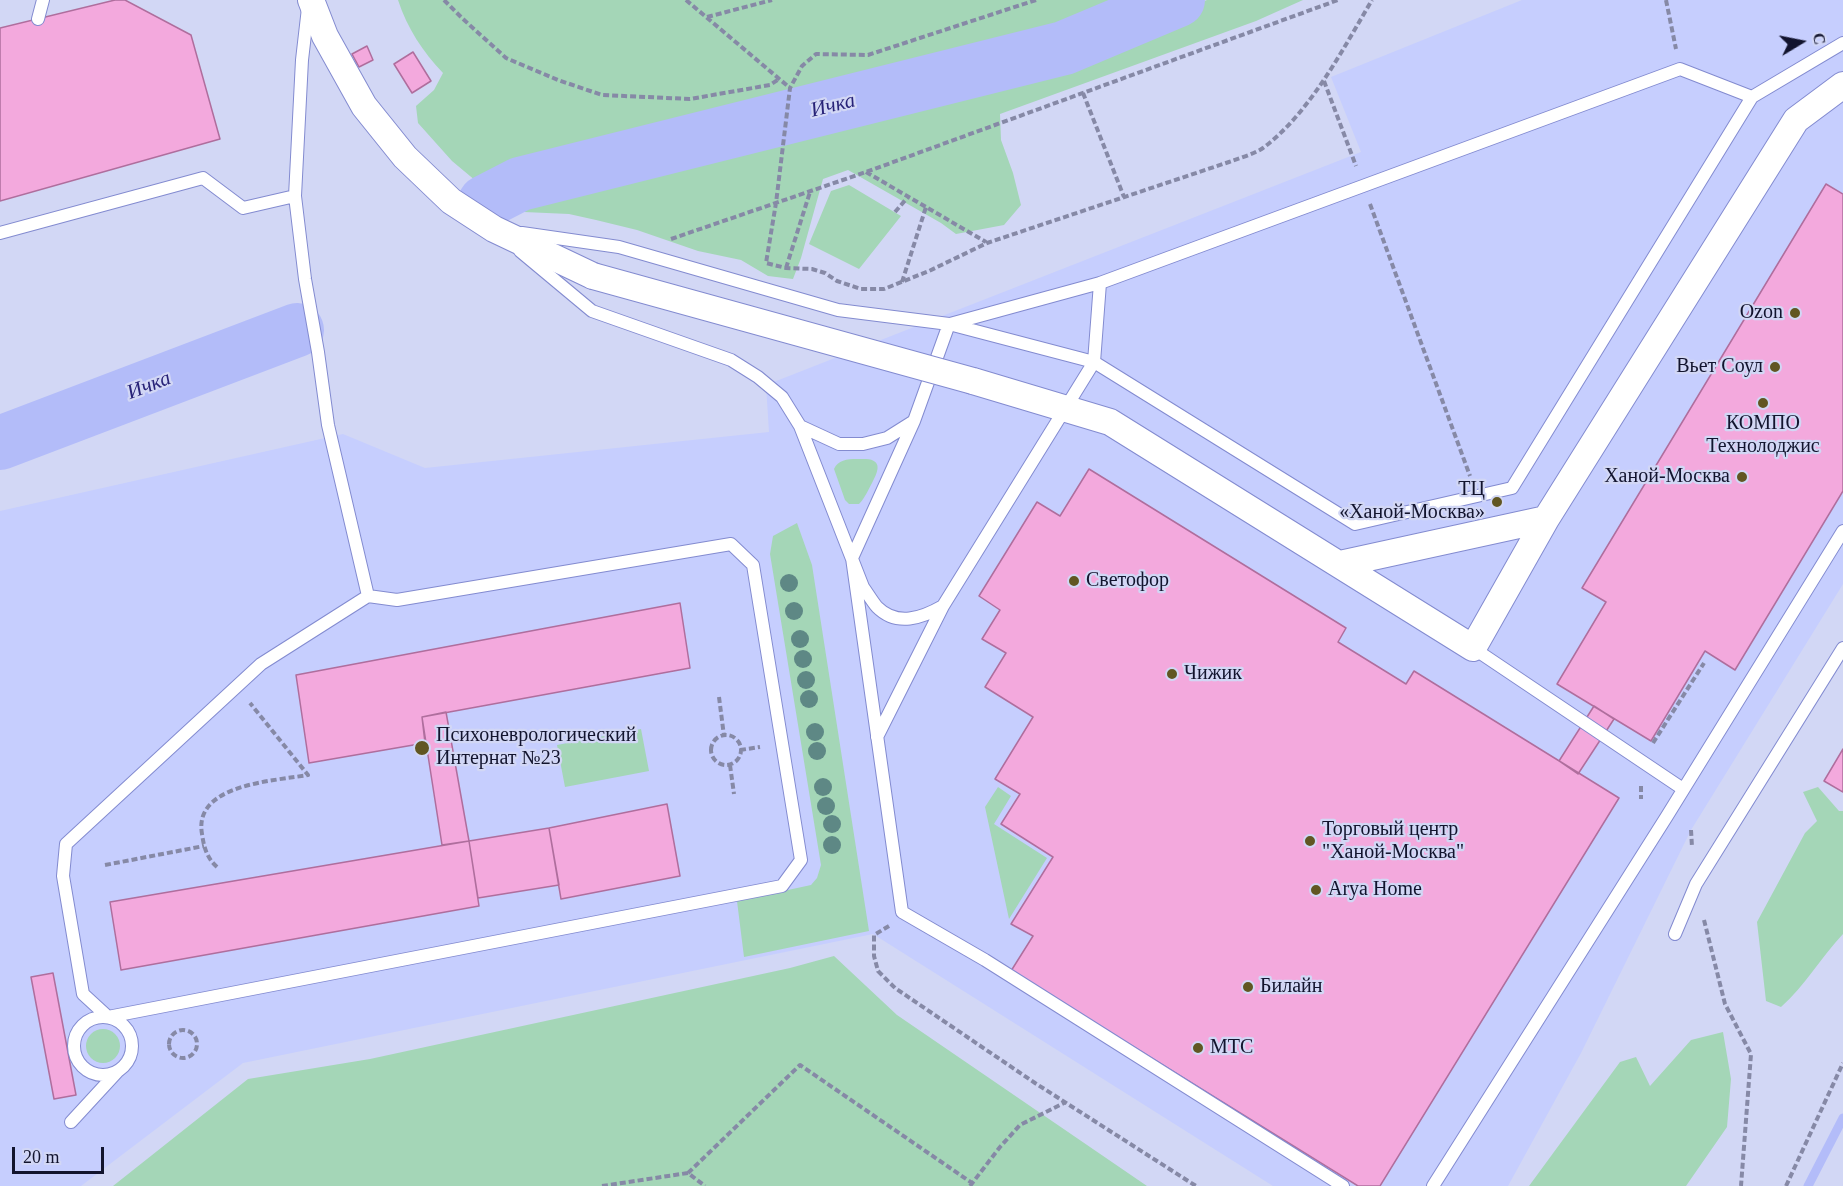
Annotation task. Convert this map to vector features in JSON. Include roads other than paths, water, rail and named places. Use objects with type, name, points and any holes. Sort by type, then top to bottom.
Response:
[{"type":"street","points":[[310,0],[325,36],[364,106],[405,157],[451,201],[494,230],[593,276],[973,381],[1110,422],[1473,648],[1546,519],[1796,120],[1843,86]]},
{"type":"street","points":[[1340,564],[1546,519]]},
{"type":"lane","points":[[38,19],[43,0]]},
{"type":"lane","points":[[310,0],[302,60],[295,196],[305,279],[328,425],[368,596]]},
{"type":"lane","points":[[494,230],[619,247],[838,310],[949,324],[1094,362],[1355,524],[1512,488],[1752,97],[1843,43]]},
{"type":"lane","points":[[949,324],[1100,283],[1680,69],[1752,97]]},
{"type":"lane","points":[[0,234],[203,178],[243,208],[295,196]]},
{"type":"lane","points":[[494,230],[592,311],[731,360],[758,377],[782,397],[800,426],[863,587],[878,608],[897,619],[915,619],[943,606]]},
{"type":"lane","points":[[877,736],[943,606],[1094,362],[1100,283]]},
{"type":"lane","points":[[949,324],[914,421],[852,558],[902,912],[985,960],[1343,1186]]},
{"type":"lane","points":[[800,426],[839,444],[863,444],[887,438],[914,421]]},
{"type":"lane","points":[[1433,1186],[1843,531]]},
{"type":"lane","points":[[71,1122],[126,1064],[132,1045],[130,1036],[124,1027],[108,1017],[82,994],[63,876],[66,844],[261,664],[368,596],[397,600],[731,544],[753,565],[801,860],[782,886],[108,1017],[98,1017],[89,1020],[76,1034],[74,1052],[78,1061],[92,1073],[101,1075],[119,1070]]},
{"type":"lane","points":[[1473,648],[1683,789]]},
{"type":"lane","points":[[1675,934],[1696,884],[1843,648]]},
{"type":"waterway","name":"Ичка","points":[[485,202],[520,184],[1064,48],[1178,0]]},
{"type":"waterway","name":"Ичка","points":[[0,443],[297,330]]},
{"type":"waterway","points":[[1808,1186],[1843,1118]]},
{"type":"place","name":"Ozon","points":[[1795,313]]},
{"type":"place","name":"Вьет Соул","points":[[1775,367]]},
{"type":"place","name":"КОМПО Технолоджис","points":[[1763,403]]},
{"type":"place","name":"Ханой-Москва","points":[[1742,477]]},
{"type":"place","name":"ТЦ «Ханой-Москва»","points":[[1497,502]]},
{"type":"place","name":"Светофор","points":[[1074,581]]},
{"type":"place","name":"Чижик","points":[[1172,674]]},
{"type":"place","name":"Психоневрологический Интернат №23","points":[[422,748]]},
{"type":"place","name":"Торговый центр \"Ханой-Москва\"","points":[[1310,841]]},
{"type":"place","name":"Arya Home","points":[[1316,890]]},
{"type":"place","name":"Билайн","points":[[1248,987]]},
{"type":"place","name":"МТС","points":[[1198,1048]]}]
